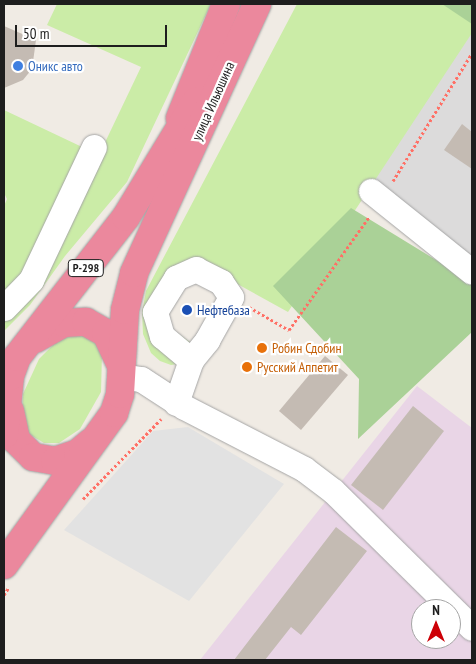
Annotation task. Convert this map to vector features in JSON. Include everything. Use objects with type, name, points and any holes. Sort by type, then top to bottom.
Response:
[{"type":"highway","points":[[177,155],[226,4]]},
{"type":"highway","name":"улица Ильюшина","points":[[177,155],[245,4]]},
{"type":"highway","name":"улица Ильюшина","points":[[158,191],[257,4]]},
{"type":"highway","name":"Р-298","points":[[177,155],[272,4]]},
{"type":"highway","name":"Р-298","points":[[100,436],[66,458],[55,461],[33,458],[21,447],[12,432],[12,367],[126,217],[158,191]]},
{"type":"highway","name":"Р-298","points":[[8,573],[114,413],[121,373],[128,295],[142,254],[158,191]]},
{"type":"highway","name":"Р-298","points":[[12,367],[54,327],[72,321],[86,322],[106,333],[114,344],[121,373]]},
{"type":"highway","points":[[4,434],[12,367]]},
{"type":"street","points":[[4,308],[31,280],[94,147]]},
{"type":"street","points":[[371,191],[472,272]]},
{"type":"street","points":[[176,403],[191,360]]},
{"type":"street","points":[[121,373],[141,380],[176,403],[304,469],[333,491],[472,628]]},
{"type":"path","points":[[76,506],[176,403]]},
{"type":"path","points":[[4,595],[8,573]]},
{"type":"shaded area","points":[[472,4],[472,263],[341,161]]},
{"type":"shaded area","points":[[417,386],[472,428],[472,660],[200,660]]},
{"type":"shaded area","points":[[188,427],[284,484],[189,601],[64,530],[153,431]]},
{"type":"green space","points":[[57,4],[211,4],[127,182],[65,256],[30,305],[4,331],[4,206],[7,199],[4,193],[4,110],[99,155],[141,67],[47,25]]},
{"type":"green space","points":[[297,4],[472,4],[472,33],[288,312],[190,258],[162,312],[165,324],[197,347],[183,363],[171,365],[160,361],[151,353],[143,334],[142,312],[146,291]]},
{"type":"green space","points":[[442,4],[472,4],[472,24]]},
{"type":"green space","points":[[351,208],[472,282],[472,332],[358,439],[359,379],[273,286]]},
{"type":"green space","points":[[73,334],[92,337],[102,353],[101,392],[80,429],[59,443],[44,443],[29,434],[22,418],[23,394],[39,359],[59,339]]},
{"type":"building","points":[[4,26],[36,40],[32,69],[23,80],[4,88]]},
{"type":"building","points":[[462,124],[472,132],[472,169],[444,150]]},
{"type":"building","points":[[325,356],[348,375],[301,430],[279,411]]},
{"type":"building","points":[[413,406],[444,431],[383,510],[351,485]]},
{"type":"building","points":[[336,527],[367,551],[301,635],[291,627],[265,660],[234,660]]},
{"type":"place","name":"Оникс авто","points":[[18,66]]},
{"type":"place","name":"Нефтебаза","points":[[187,310]]},
{"type":"place","name":"Робин Сдобин","points":[[262,348]]},
{"type":"place","name":"Русский Аппетит","points":[[247,367]]}]
